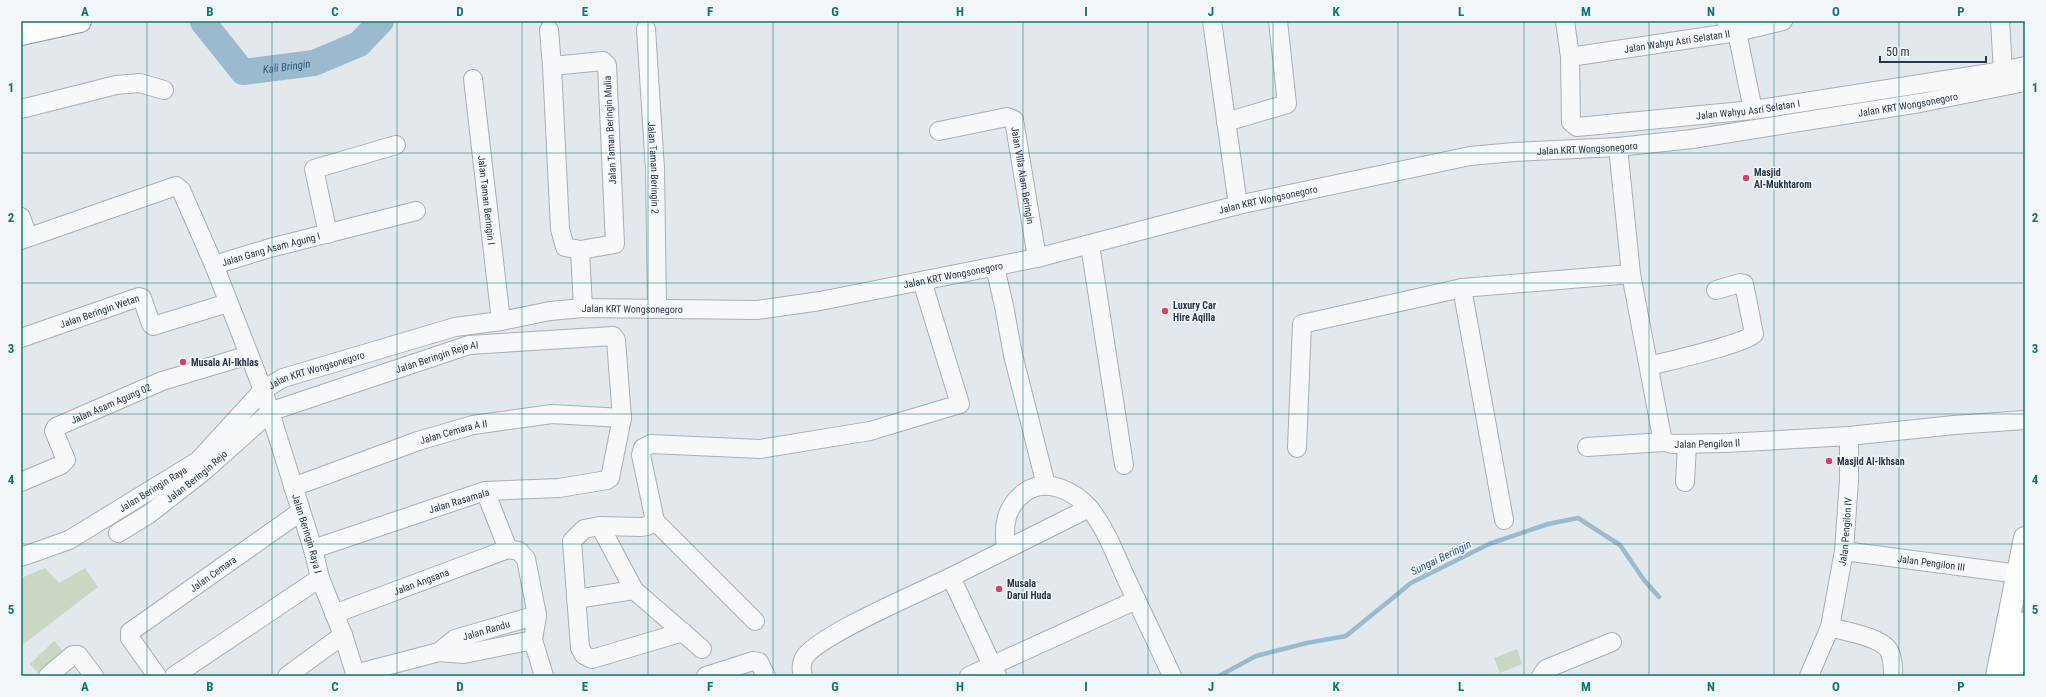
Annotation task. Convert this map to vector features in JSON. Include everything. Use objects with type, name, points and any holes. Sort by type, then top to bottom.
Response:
[{"type":"main road","points":[[21,34],[80,21]]},
{"type":"main road","points":[[1997,676],[2022,575],[2025,538]]},
{"type":"main road","points":[[2011,676],[2025,623]]},
{"type":"street","points":[[1212,21],[1238,205]]},
{"type":"street","points":[[1226,122],[1287,104],[1278,21]]},
{"type":"street","name":"Jalan Wahyu Asri Selatan I","points":[[1565,21],[1570,56],[1571,122],[1574,126],[1753,110],[2003,71],[2025,66]]},
{"type":"street","name":"Jalan Wahyu Asri Selatan II","points":[[1570,56],[1731,27],[1783,21]]},
{"type":"street","points":[[2000,21],[2003,71]]},
{"type":"street","points":[[1731,27],[1753,110]]},
{"type":"street","name":"Jalan Taman Beringin 2","points":[[646,29],[655,169],[657,308]]},
{"type":"street","points":[[549,30],[560,229],[565,247],[580,250],[583,308]]},
{"type":"street","name":"Jalan Taman Beringin Mulia","points":[[552,66],[603,61],[607,66],[616,244],[580,250]]},
{"type":"street","name":"Jalan Taman Beringin I","points":[[473,79],[501,321]]},
{"type":"street","name":"Jalan KRT Wongsonegoro","points":[[25,238],[176,186],[181,190],[214,265],[263,390],[283,378],[454,327],[501,321],[550,311],[583,308],[757,310],[820,301],[1037,258],[1238,205],[1470,156],[1514,152],[1618,147],[1692,139],[1912,104],[2025,82]]},
{"type":"street","points":[[21,109],[116,85],[140,83],[164,90]]},
{"type":"street","name":"Jalan Villa Alam Beringin","points":[[939,131],[1007,117],[1014,120],[1037,258]]},
{"type":"street","name":"Jalan Gang Asam Agung I","points":[[328,234],[314,169],[396,145]]},
{"type":"street","name":"Jalan Pengilon II","points":[[1618,147],[1631,274],[1650,366],[1662,437],[1665,442],[1687,444],[1849,436],[1954,425],[2025,420]]},
{"type":"street","name":"Jalan Gang Asam Agung I","points":[[214,265],[270,248],[416,210]]},
{"type":"street","points":[[21,218],[25,238]]},
{"type":"street","points":[[1090,245],[1124,465]]},
{"type":"street","points":[[995,267],[1004,306],[1012,355],[1046,485]]},
{"type":"street","points":[[1297,448],[1302,324],[1462,288],[1631,274]]},
{"type":"street","points":[[755,621],[655,521],[640,456],[643,448],[651,444],[760,449],[870,431],[960,404],[922,282]]},
{"type":"street","points":[[1650,366],[1748,339],[1754,334],[1744,284],[1740,283],[1716,290]]},
{"type":"street","points":[[1462,288],[1504,520]]},
{"type":"street","name":"Jalan Beringin Wetan","points":[[21,338],[139,297],[142,298],[153,326],[228,303]]},
{"type":"street","name":"Jalan Beringin Rejo AI","points":[[269,413],[469,344],[613,336],[616,340],[622,418]]},
{"type":"street","name":"Jalan Asam Agung 02","points":[[21,482],[61,465],[66,460],[54,431],[56,427],[162,381],[249,355]]},
{"type":"street","name":"Jalan Beringin Raya I","points":[[263,390],[300,512],[313,549],[320,578],[343,635],[356,675]]},
{"type":"street","name":"Jalan Beringin Raya","points":[[21,557],[69,540],[198,461],[263,390]]},
{"type":"street","name":"Jalan Beringin Rejo","points":[[118,533],[149,514],[204,471],[269,413]]},
{"type":"street","name":"Jalan Cemara A II","points":[[293,487],[418,441],[473,425],[552,414],[622,418]]},
{"type":"street","name":"Jalan Rasamala","points":[[313,549],[486,491],[559,488],[603,481],[610,478],[622,418]]},
{"type":"street","name":"Jalan Pengilon IV","points":[[1809,676],[1830,627],[1844,551],[1849,480],[1849,436]]},
{"type":"street","points":[[1587,447],[1665,442]]},
{"type":"street","points":[[1685,482],[1687,444]]},
{"type":"street","points":[[1006,549],[1006,517],[1013,503],[1027,491],[1046,485],[1062,488],[1089,508],[1104,530],[1172,676]]},
{"type":"street","points":[[486,491],[508,549],[519,552],[526,559],[537,614],[533,640],[544,676]]},
{"type":"street","points":[[803,676],[801,669],[804,658],[822,641],[1089,508]]},
{"type":"street","name":"Jalan Cemara","points":[[157,676],[130,638],[129,634],[133,629],[300,512]]},
{"type":"street","points":[[655,521],[647,526],[633,528],[600,526],[584,529],[572,540],[580,648],[584,655],[592,659],[683,632]]},
{"type":"street","points":[[600,526],[634,590],[702,649]]},
{"type":"street","name":"Jalan Angsana","points":[[334,614],[508,549]]},
{"type":"street","name":"Jalan Pengilon III","points":[[1844,551],[2022,575]]},
{"type":"street","points":[[951,576],[995,671]]},
{"type":"street","points":[[174,676],[320,578]]},
{"type":"street","points":[[576,599],[634,590]]},
{"type":"street","points":[[969,676],[995,671],[1136,600]]},
{"type":"street","name":"Jalan Randu","points":[[439,652],[455,639],[537,614]]},
{"type":"street","points":[[1830,627],[1876,640],[1888,648],[1892,661],[1893,676]]},
{"type":"street","points":[[287,676],[343,635]]},
{"type":"street","name":"Jalan Randu","points":[[356,675],[439,652],[464,654],[533,640]]},
{"type":"street","points":[[1541,676],[1546,669],[1612,642]]},
{"type":"street","points":[[48,676],[73,656],[78,655],[94,676]]},
{"type":"street","points":[[706,676],[748,661],[762,669]]},
{"type":"green space","points":[[45,568],[59,583],[85,568],[98,587],[21,646],[21,578]]},
{"type":"green space","points":[[54,641],[66,654],[41,676],[30,664]]},
{"type":"green space","points":[[1517,649],[1522,664],[1500,673],[1494,658]]},
{"type":"waterway","name":"Kali Bringin","points":[[203,22],[243,72],[314,63],[359,44],[381,21]]},
{"type":"waterway","name":"Sungai Beringin","points":[[1219,676],[1256,656],[1307,643],[1346,636],[1411,583],[1489,544],[1548,524],[1578,518],[1620,545],[1644,580],[1659,597]]},
{"type":"place","name":"Masjid Al-Mukhtarom","points":[[1746,178]]},
{"type":"place","name":"Luxury Car Hire Aqilla","points":[[1165,311]]},
{"type":"place","name":"Musala Al-Ikhlas","points":[[183,362]]},
{"type":"place","name":"Masjid Al-Ikhsan","points":[[1829,461]]},
{"type":"place","name":"Musala Darul Huda","points":[[999,589]]}]
